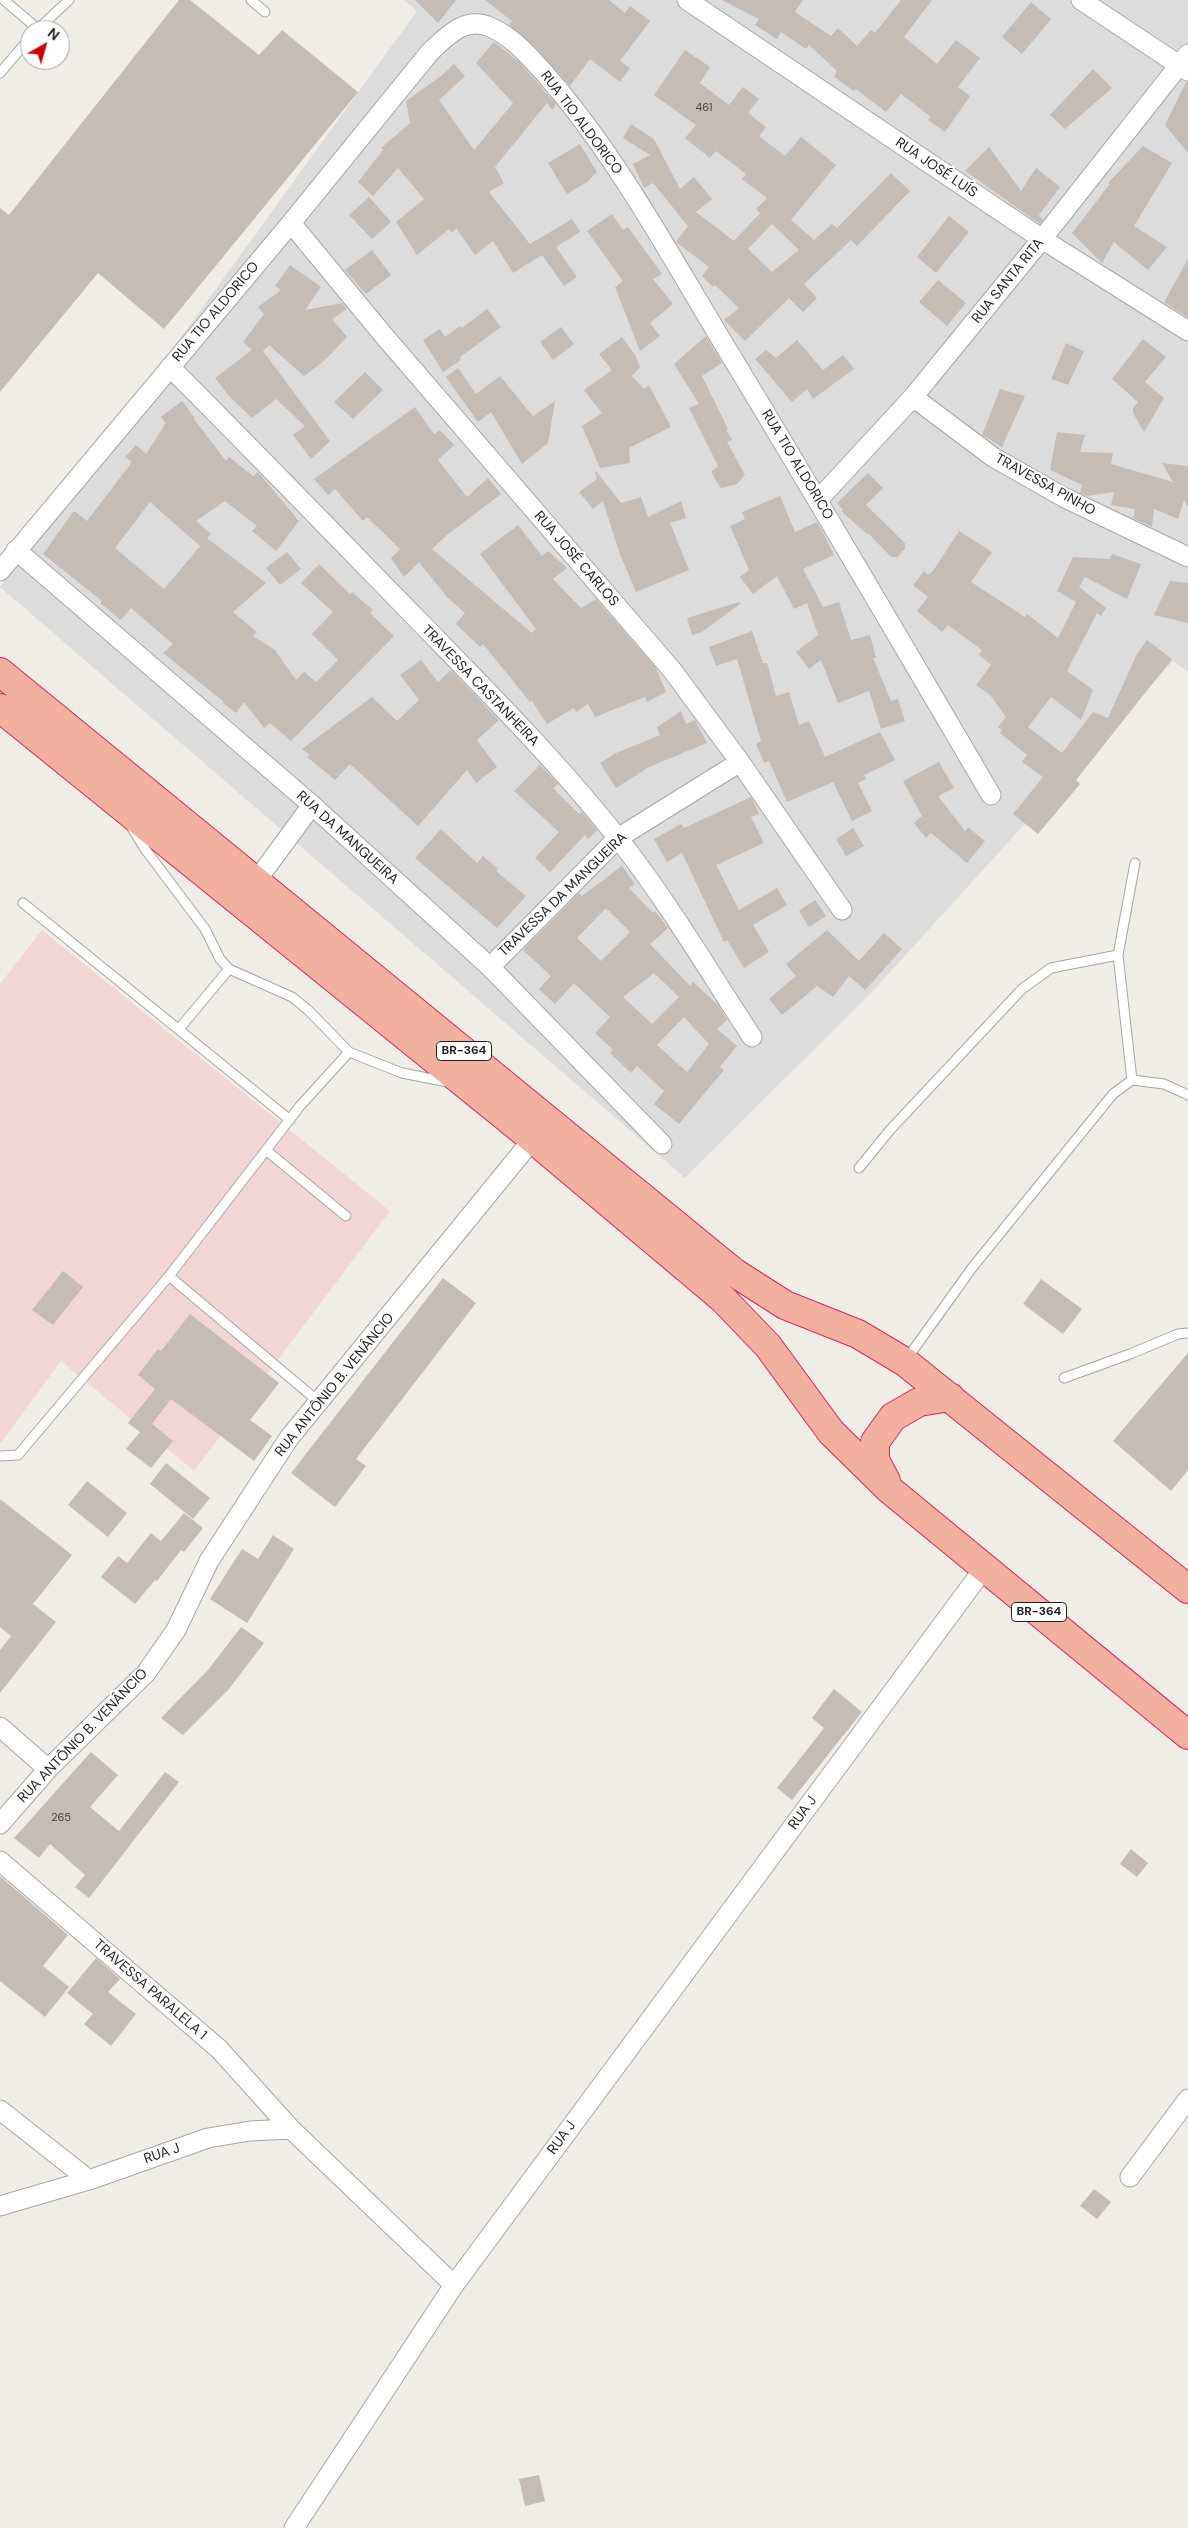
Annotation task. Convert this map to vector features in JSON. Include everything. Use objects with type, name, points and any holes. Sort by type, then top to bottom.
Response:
[{"type":"highway","name":"BR-364","points":[[0,672],[257,880],[735,1273],[786,1305],[858,1334],[905,1362],[1188,1589]]},
{"type":"highway","name":"BR-364","points":[[0,708],[533,1139],[723,1299],[768,1346],[831,1432],[890,1490],[1188,1735]]},
{"type":"highway","points":[[890,1490],[875,1460],[875,1442],[893,1417],[905,1409],[919,1402],[950,1397]]},
{"type":"street","name":"RUA JOSÉ LUÍS","points":[[687,0],[1042,239],[1188,330]]},
{"type":"street","points":[[1081,0],[1185,63]]},
{"type":"street","name":"RUA TIO ALDORICO","points":[[0,571],[291,224],[430,52],[448,34],[465,25],[476,23],[489,27],[524,50],[564,96],[621,174],[818,500],[991,795]]},
{"type":"street","name":"RUA SANTA RITA","points":[[818,500],[913,397],[1185,63]]},
{"type":"street","name":"RUA JOSÉ CARLOS","points":[[291,224],[391,344],[672,670],[740,762],[842,910]]},
{"type":"street","name":"TRAVESSA CASTANHEIRA","points":[[170,367],[297,494],[507,712],[618,838],[671,914],[752,1038]]},
{"type":"street","name":"TRAVESSA PINHO","points":[[913,397],[993,457],[1065,498],[1188,557]]},
{"type":"street","name":"RUA DA MANGUEIRA","points":[[16,550],[312,805],[490,967],[662,1144]]},
{"type":"street","name":"TRAVESSA DA MANGUEIRA","points":[[490,967],[618,838],[740,762]]},
{"type":"street","points":[[257,880],[312,805]]},
{"type":"street","name":"RUA ANTÔNIO B. VENÂNCIO","points":[[0,1824],[48,1769],[146,1673],[176,1630],[209,1561],[289,1438],[533,1139]]},
{"type":"street","name":"RUA J","points":[[294,2528],[454,2285],[985,1567]]},
{"type":"street","points":[[0,1727],[48,1769]]},
{"type":"street","name":"TRAVESSA PARALELA 1","points":[[0,1861],[219,2050],[291,2129]]},
{"type":"street","points":[[1130,2177],[1188,2099]]},
{"type":"street","points":[[0,2110],[89,2180]]},
{"type":"street","points":[[291,2129],[454,2285]]},
{"type":"street","name":"RUA J","points":[[0,2206],[89,2180],[208,2138],[250,2130],[291,2129]]},
{"type":"lane","points":[[4,0],[27,20]]},
{"type":"lane","points":[[48,20],[69,0]]},
{"type":"lane","points":[[251,0],[265,12]]},
{"type":"lane","points":[[0,73],[20,50]]},
{"type":"lane","points":[[118,803],[145,849],[205,929],[220,959],[229,969],[292,997],[308,1010],[350,1052],[402,1073],[468,1087]]},
{"type":"lane","points":[[1132,1080],[1118,955],[1135,863]]},
{"type":"lane","points":[[24,902],[290,1120]]},
{"type":"lane","points":[[859,1168],[890,1130],[1022,989],[1051,968],[1118,955]]},
{"type":"lane","points":[[179,1029],[229,969]]},
{"type":"lane","points":[[0,1456],[18,1455],[169,1276],[290,1120],[350,1052]]},
{"type":"lane","points":[[905,1362],[992,1242],[1113,1094],[1132,1080],[1164,1084],[1188,1095]]},
{"type":"lane","points":[[267,1151],[346,1216]]},
{"type":"lane","points":[[169,1276],[319,1402]]},
{"type":"lane","points":[[1064,1378],[1178,1334],[1188,1333]]},
{"type":"shaded area","points":[[404,0],[1188,0],[1188,672],[1173,661],[872,992],[685,1178],[0,587],[417,11]]},
{"type":"shaded area","points":[[42,930],[390,1211],[194,1471],[61,1361],[0,1444],[0,984]]},
{"type":"building","points":[[179,0],[190,0],[259,55],[282,30],[358,92],[164,329],[98,273],[0,392],[0,208],[9,215]]},
{"type":"building","points":[[415,0],[456,0],[438,23]]},
{"type":"building","points":[[485,0],[609,0],[625,13],[630,6],[650,21],[620,61],[630,68],[620,82],[590,59],[570,86],[535,47],[509,25],[512,21]]},
{"type":"building","points":[[722,0],[803,0],[795,12],[831,36],[838,28],[857,46],[871,30],[875,33],[901,0],[932,0],[904,37],[937,64],[956,40],[980,58],[958,87],[970,96],[945,132],[928,120],[930,116],[901,94],[886,112],[856,89],[854,91],[834,77],[837,71],[809,45],[806,49],[781,32],[777,39],[755,25],[759,19]]},
{"type":"building","points":[[1031,2],[1051,19],[1022,54],[1002,37]]},
{"type":"building","points":[[494,42],[519,62],[556,104],[552,110],[547,103],[495,167],[504,183],[489,192],[530,244],[572,219],[580,232],[556,247],[577,277],[564,286],[542,255],[513,273],[493,241],[475,255],[456,228],[452,233],[449,229],[417,255],[396,222],[424,199],[398,168],[373,196],[358,182],[383,150],[381,148],[410,123],[406,101],[441,76],[454,64],[465,76],[439,100],[474,150],[513,103],[476,63]]},
{"type":"building","points":[[685,50],[710,67],[700,83],[729,105],[743,87],[759,99],[748,113],[766,127],[759,136],[785,156],[801,137],[836,165],[791,220],[814,240],[832,224],[837,228],[891,173],[910,191],[857,246],[851,240],[804,284],[817,298],[803,312],[789,298],[745,341],[724,320],[739,308],[715,285],[713,287],[702,276],[709,267],[676,242],[688,226],[653,183],[644,188],[633,164],[650,155],[623,138],[631,124],[654,139],[680,189],[694,177],[712,199],[696,212],[734,241],[760,213],[756,209],[767,198],[742,179],[746,174],[716,151],[710,158],[685,138],[696,125],[654,95]],"holes":[[[772,224],[799,250],[772,272],[748,249]]]},
{"type":"building","points":[[1093,69],[1112,88],[1065,129],[1050,115]]},
{"type":"building","points":[[1186,82],[1188,82],[1188,153],[1165,125]]},
{"type":"building","points":[[580,144],[597,172],[587,182],[567,194],[548,163]]},
{"type":"building","points":[[1143,146],[1172,163],[1134,226],[1167,247],[1148,270],[1114,242],[1102,263],[1072,233],[1110,184],[1108,183]]},
{"type":"building","points":[[989,147],[1021,191],[1036,168],[1060,187],[1039,215],[1043,220],[1040,224],[965,171]]},
{"type":"building","points":[[369,197],[391,222],[372,239],[349,215]]},
{"type":"building","points":[[612,214],[623,230],[628,227],[662,274],[653,279],[673,304],[650,323],[660,336],[640,351],[615,287],[623,281],[587,231]]},
{"type":"building","points":[[949,216],[969,232],[936,273],[917,257]]},
{"type":"building","points":[[372,250],[391,275],[366,294],[345,270]]},
{"type":"building","points":[[1188,259],[1188,318],[1164,302]]},
{"type":"building","points":[[290,265],[321,287],[305,310],[342,303],[347,309],[332,319],[347,337],[324,361],[304,376],[269,345],[263,351],[330,441],[311,459],[293,435],[305,426],[276,399],[252,418],[229,396],[215,378],[252,350],[243,342],[264,314],[258,307],[281,290],[275,286]]},
{"type":"building","points":[[938,280],[966,303],[947,326],[919,302]]},
{"type":"building","points":[[487,309],[501,327],[460,357],[461,360],[443,372],[423,340],[440,329],[445,337],[460,326],[462,328]]},
{"type":"building","points":[[561,327],[574,344],[553,360],[540,342]]},
{"type":"building","points":[[706,336],[722,363],[702,376],[728,429],[726,430],[732,440],[727,442],[745,475],[737,484],[721,488],[711,472],[718,466],[689,408],[699,404],[674,364]]},
{"type":"building","points":[[622,337],[635,355],[640,367],[632,376],[644,389],[649,385],[671,427],[629,448],[630,463],[600,468],[582,426],[602,413],[584,390],[612,370],[599,354]]},
{"type":"building","points":[[1143,339],[1166,357],[1145,382],[1164,398],[1144,432],[1133,413],[1133,408],[1138,402],[1112,379]]},
{"type":"building","points":[[797,340],[823,370],[843,355],[854,369],[813,399],[807,389],[792,402],[755,359],[766,350],[776,358]]},
{"type":"building","points":[[1066,343],[1084,351],[1068,385],[1051,379]]},
{"type":"building","points":[[458,368],[476,394],[500,376],[533,416],[555,401],[548,443],[522,464],[491,412],[478,422],[446,377]]},
{"type":"building","points":[[365,372],[383,390],[353,419],[334,402]]},
{"type":"building","points":[[1000,389],[1025,396],[1002,447],[982,435]]},
{"type":"building","points":[[182,401],[226,461],[229,457],[253,476],[258,472],[299,521],[276,551],[252,531],[257,526],[225,501],[196,521],[211,534],[207,538],[266,583],[233,612],[257,632],[253,636],[275,650],[296,680],[304,672],[316,682],[338,660],[312,634],[333,612],[301,583],[319,564],[350,594],[352,592],[373,610],[370,613],[394,636],[291,741],[270,723],[264,728],[244,702],[236,713],[163,653],[173,644],[131,608],[121,620],[100,603],[102,601],[43,554],[74,511],[87,521],[132,462],[125,457],[136,445],[146,454],[166,423],[161,417]],"holes":[[[150,502],[200,546],[207,538],[164,589],[115,548]]]},
{"type":"building","points":[[415,407],[434,434],[440,430],[454,445],[438,460],[467,497],[488,478],[501,494],[447,535],[432,549],[532,633],[536,629],[480,554],[518,525],[542,556],[548,551],[567,568],[553,579],[581,608],[596,599],[656,668],[666,692],[647,702],[645,697],[595,717],[588,704],[576,712],[574,708],[547,724],[532,701],[530,702],[483,644],[480,647],[456,624],[465,613],[447,597],[419,562],[404,577],[391,558],[400,549],[367,517],[363,521],[335,489],[328,495],[314,479]]},
{"type":"building","points":[[1057,432],[1085,435],[1080,452],[1113,453],[1111,464],[1173,482],[1162,463],[1188,466],[1188,507],[1184,500],[1178,519],[1154,509],[1152,527],[1133,518],[1135,509],[1111,505],[1114,492],[1087,496],[1080,493],[1082,485],[1050,470]]},
{"type":"building","points":[[596,471],[621,503],[641,497],[648,517],[681,501],[686,518],[670,523],[689,570],[636,592],[619,552],[603,501],[593,509],[579,492],[597,479]]},
{"type":"building","points":[[868,473],[883,488],[866,505],[905,543],[905,549],[897,557],[891,557],[868,533],[841,511],[843,510],[837,503]]},
{"type":"building","points":[[780,496],[795,532],[817,522],[823,532],[834,555],[803,569],[823,607],[839,602],[851,640],[870,635],[876,658],[873,658],[891,701],[898,699],[905,721],[881,729],[869,691],[838,703],[821,660],[809,669],[796,652],[818,635],[807,603],[794,609],[777,576],[753,594],[740,577],[749,570],[730,526],[745,519],[742,512]]},
{"type":"building","points":[[959,531],[992,552],[971,582],[1025,617],[1027,614],[1058,638],[1076,602],[1057,591],[1073,557],[1110,559],[1112,554],[1141,564],[1127,599],[1085,577],[1079,587],[1106,608],[1101,616],[1097,613],[1067,671],[1093,690],[1081,720],[1051,697],[1028,727],[1062,753],[1093,712],[1108,718],[1137,654],[1147,640],[1172,659],[1076,780],[1080,784],[1038,834],[1013,814],[1043,777],[1022,762],[1027,755],[1000,733],[1002,730],[998,727],[1006,717],[990,695],[976,685],[991,665],[979,655],[982,650],[948,625],[942,632],[917,611],[928,597],[913,585],[924,571],[928,575],[933,571]]},
{"type":"building","points":[[287,552],[301,569],[280,585],[266,568]]},
{"type":"building","points":[[1170,581],[1188,583],[1188,623],[1154,615]]},
{"type":"building","points":[[739,602],[740,604],[702,632],[692,635],[687,618]]},
{"type":"building","points":[[752,631],[763,663],[767,663],[776,696],[789,692],[799,725],[809,721],[825,757],[880,732],[895,760],[864,775],[866,779],[858,783],[872,811],[852,821],[833,782],[787,802],[769,761],[764,763],[756,744],[761,741],[737,659],[716,666],[709,647]]},
{"type":"building","points":[[421,660],[438,682],[451,670],[499,720],[477,740],[497,767],[476,783],[467,770],[418,826],[350,764],[335,780],[307,757],[310,755],[302,749],[372,697],[397,721],[419,700],[400,675]]},
{"type":"building","points":[[681,711],[686,724],[695,720],[707,743],[649,767],[616,788],[600,763],[616,753],[660,735],[657,727]]},
{"type":"building","points":[[939,762],[954,788],[938,796],[965,831],[968,827],[985,841],[967,863],[931,833],[926,838],[914,823],[922,816],[903,781]]},
{"type":"building","points":[[540,765],[558,784],[553,788],[579,814],[582,812],[597,830],[588,839],[585,835],[550,872],[535,858],[559,832],[514,791]]},
{"type":"building","points":[[751,797],[759,814],[751,817],[764,843],[716,865],[739,910],[777,888],[787,905],[753,925],[769,952],[744,968],[727,940],[724,942],[682,853],[667,862],[654,839],[681,824],[684,828]]},
{"type":"building","points":[[853,828],[864,846],[846,856],[836,839]]},
{"type":"building","points":[[441,829],[477,863],[483,856],[498,869],[496,871],[526,896],[497,928],[415,858]]},
{"type":"building","points":[[622,866],[635,884],[629,888],[653,913],[655,911],[668,928],[650,944],[690,986],[693,982],[719,1006],[727,1020],[717,1029],[737,1046],[720,1067],[724,1070],[679,1124],[654,1104],[664,1091],[637,1066],[631,1073],[610,1053],[613,1050],[595,1033],[610,1017],[574,983],[555,1004],[539,989],[551,976],[523,950],[579,893],[582,896]],"holes":[[[606,908],[630,932],[601,961],[577,938]],[[654,973],[679,997],[652,1024],[623,997]],[[684,1017],[709,1044],[687,1072],[657,1045]]]},
{"type":"building","points":[[815,900],[826,916],[809,927],[799,911]]},
{"type":"building","points":[[827,930],[859,961],[884,933],[902,949],[865,990],[849,976],[833,997],[817,986],[782,1015],[769,999],[796,976],[786,964]]},
{"type":"building","points":[[63,1271],[83,1287],[53,1325],[32,1310]]},
{"type":"building","points":[[443,1278],[476,1303],[356,1459],[366,1466],[335,1507],[291,1473]]},
{"type":"building","points":[[1041,1279],[1082,1309],[1063,1334],[1023,1304]]},
{"type":"building","points":[[190,1314],[279,1383],[250,1420],[272,1436],[254,1461],[171,1399],[152,1424],[173,1441],[151,1468],[126,1449],[140,1432],[128,1423],[155,1389],[138,1375],[158,1349],[161,1351]]},
{"type":"building","points":[[1188,1353],[1188,1470],[1171,1491],[1113,1441]]},
{"type":"building","points":[[166,1463],[210,1498],[193,1519],[150,1484]]},
{"type":"building","points":[[87,1481],[127,1513],[108,1537],[68,1505]]},
{"type":"building","points":[[0,1499],[72,1555],[33,1604],[56,1622],[0,1693],[0,1650],[11,1636],[0,1627]]},
{"type":"building","points":[[184,1513],[203,1528],[184,1552],[181,1550],[157,1581],[155,1580],[135,1604],[101,1577],[118,1556],[127,1563],[151,1533],[161,1541]]},
{"type":"building","points":[[273,1535],[294,1549],[247,1623],[210,1599],[242,1549],[258,1559]]},
{"type":"building","points":[[241,1627],[264,1643],[229,1689],[183,1735],[161,1718],[208,1670]]},
{"type":"building","points":[[834,1689],[862,1712],[792,1800],[777,1788],[824,1728],[812,1718]]},
{"type":"building","points":[[91,1752],[118,1775],[90,1807],[119,1831],[165,1772],[179,1782],[89,1898],[75,1887],[85,1875],[50,1844],[39,1858],[14,1838]]},
{"type":"building","points":[[1131,1849],[1148,1863],[1137,1877],[1120,1864]]},
{"type":"building","points":[[0,1876],[68,1935],[43,1966],[69,1987],[45,2017],[0,1981]]},
{"type":"building","points":[[96,1958],[120,1979],[108,1992],[136,2014],[111,2046],[84,2024],[93,2014],[67,1993]]},
{"type":"building","points":[[1094,2189],[1111,2202],[1097,2219],[1080,2206]]},
{"type":"building","points":[[539,2475],[545,2501],[525,2506],[519,2479]]}]
